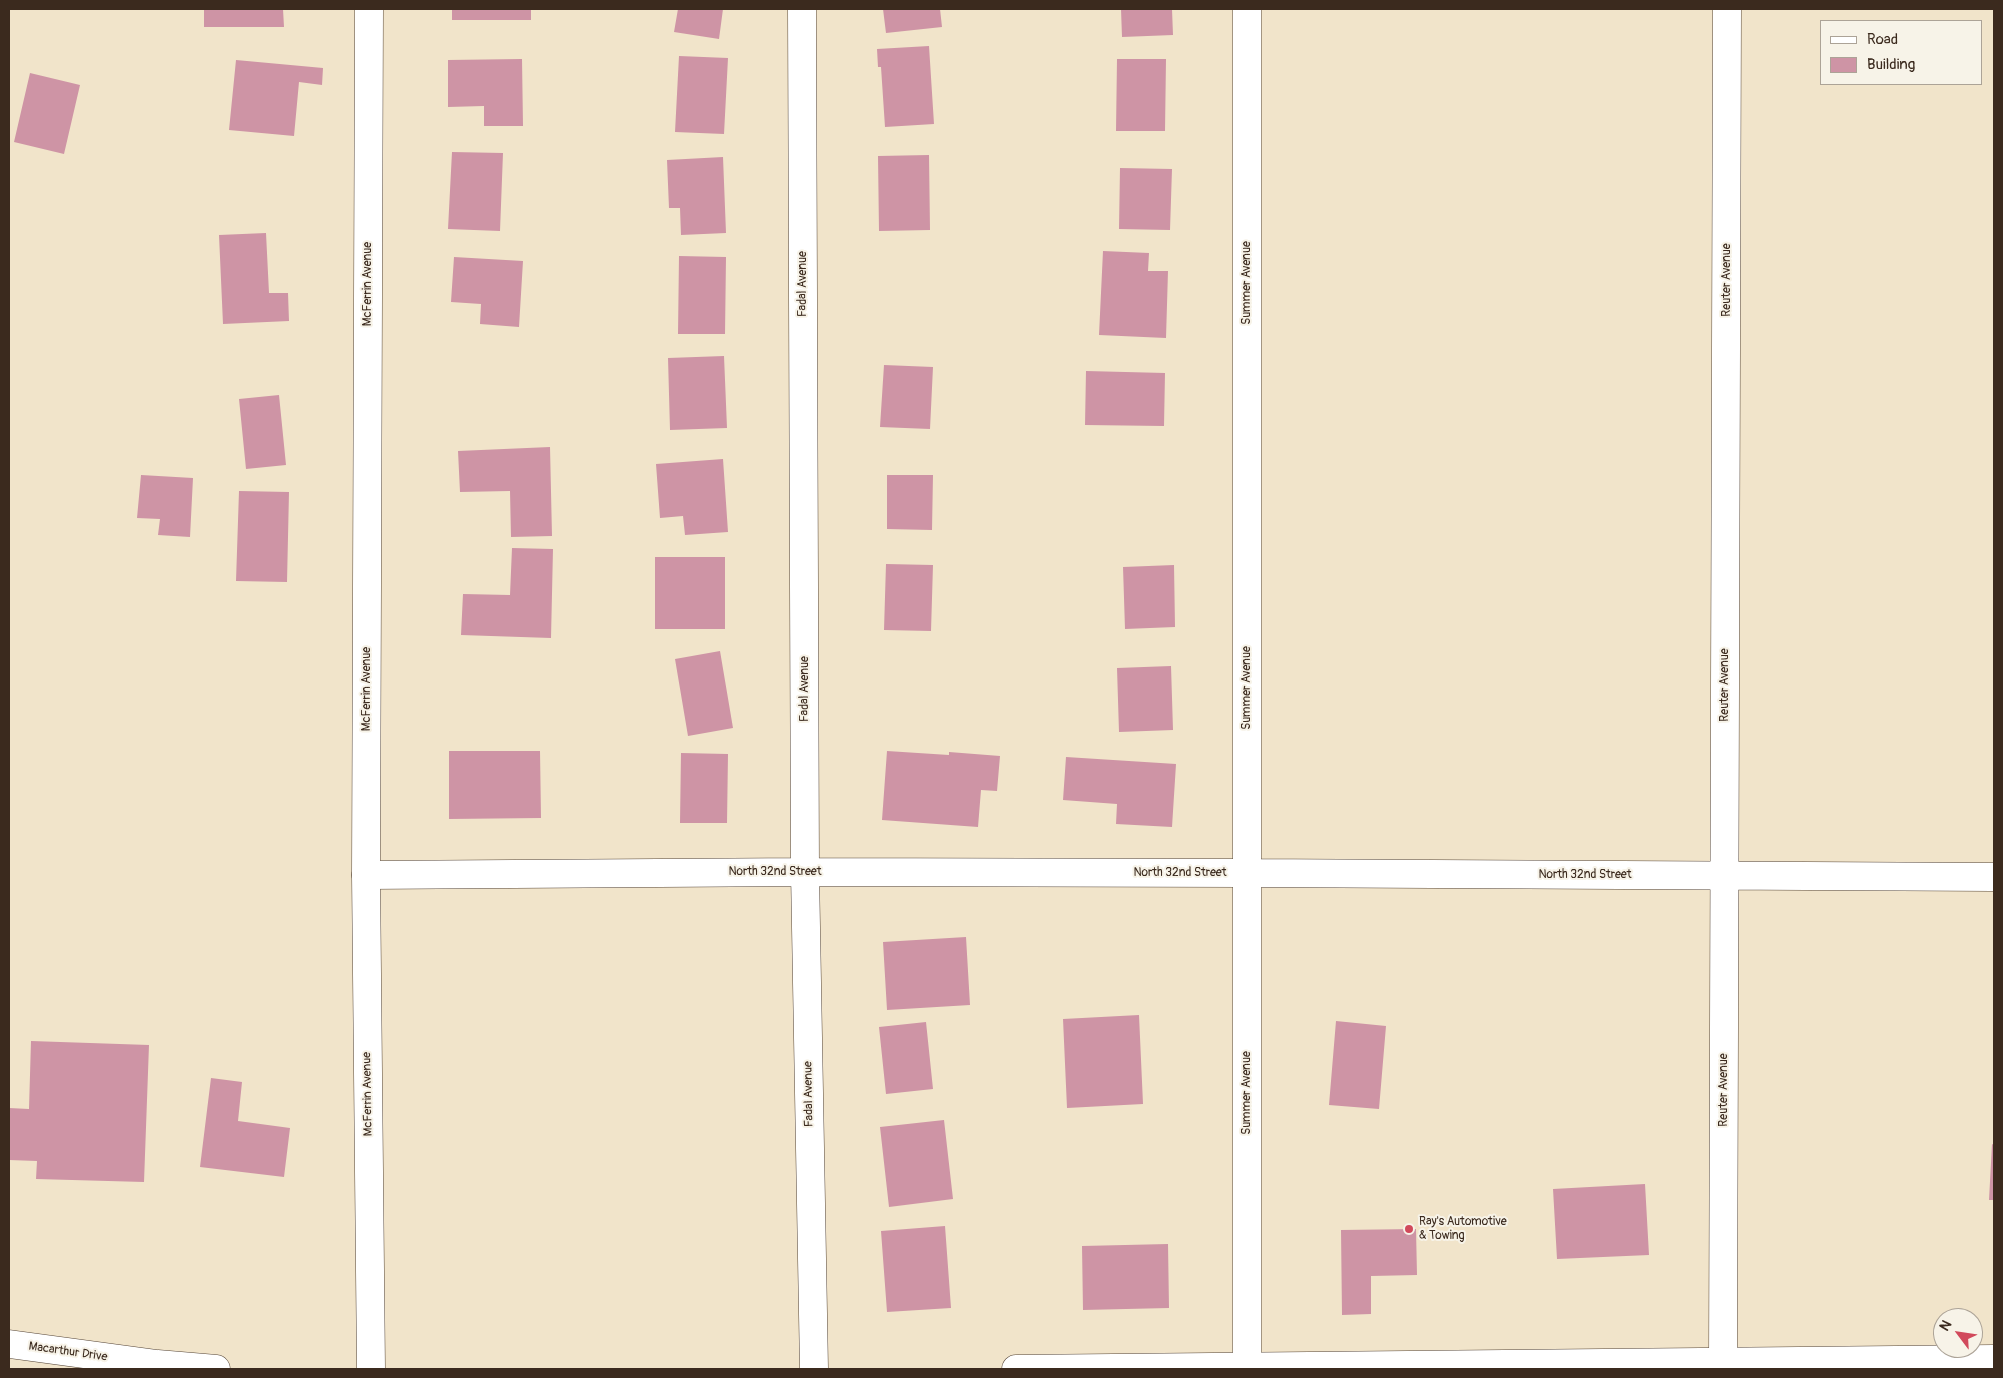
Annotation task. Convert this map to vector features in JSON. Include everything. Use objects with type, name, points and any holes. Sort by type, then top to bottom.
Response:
[{"type":"street","name":"McFerrin Avenue","points":[[369,9],[366,874],[371,1369]]},
{"type":"street","name":"Fadal Avenue","points":[[802,9],[806,872],[814,1369]]},
{"type":"street","name":"Summer Avenue","points":[[1247,9],[1247,1368]]},
{"type":"street","name":"Reuter Avenue","points":[[1723,1362],[1728,9]]},
{"type":"street","name":"North 32nd Street","points":[[366,874],[806,872],[1994,877]]},
{"type":"street","name":"Macarthur Drive","points":[[9,1344],[157,1364],[216,1369]]},
{"type":"street","points":[[1016,1369],[1994,1359]]},
{"type":"building","points":[[204,9],[283,9],[284,27],[204,27]]},
{"type":"building","points":[[452,9],[531,9],[531,20],[452,20]]},
{"type":"building","points":[[678,9],[723,9],[719,39],[674,32]]},
{"type":"building","points":[[883,9],[940,9],[942,27],[886,33]]},
{"type":"building","points":[[1121,9],[1172,9],[1173,35],[1122,37]]},
{"type":"building","points":[[929,46],[934,124],[885,127],[881,67],[878,67],[877,49]]},
{"type":"building","points":[[679,56],[728,58],[724,134],[675,132]]},
{"type":"building","points":[[522,59],[523,126],[484,126],[484,106],[448,107],[448,60]]},
{"type":"building","points":[[1117,59],[1166,59],[1165,131],[1116,131]]},
{"type":"building","points":[[236,60],[323,68],[322,85],[299,82],[294,136],[229,130]]},
{"type":"building","points":[[30,73],[80,85],[64,154],[14,142]]},
{"type":"building","points":[[452,152],[503,153],[500,231],[448,229]]},
{"type":"building","points":[[929,155],[930,230],[879,231],[878,156]]},
{"type":"building","points":[[723,157],[726,233],[681,235],[680,208],[669,208],[667,160]]},
{"type":"building","points":[[1120,168],[1172,169],[1170,230],[1119,229]]},
{"type":"building","points":[[266,233],[269,293],[288,293],[289,321],[223,324],[219,235]]},
{"type":"building","points":[[1103,251],[1149,253],[1148,271],[1168,271],[1166,338],[1099,335]]},
{"type":"building","points":[[679,256],[726,257],[725,334],[678,334]]},
{"type":"building","points":[[454,257],[523,261],[519,327],[480,324],[481,304],[451,302]]},
{"type":"building","points":[[724,356],[727,428],[670,430],[668,358]]},
{"type":"building","points":[[884,365],[933,367],[930,429],[880,427]]},
{"type":"building","points":[[1086,371],[1165,373],[1164,426],[1085,425]]},
{"type":"building","points":[[279,395],[286,465],[246,469],[239,399]]},
{"type":"building","points":[[550,447],[552,536],[511,537],[510,491],[460,492],[458,451]]},
{"type":"building","points":[[723,459],[728,532],[685,535],[683,516],[660,518],[656,464]]},
{"type":"building","points":[[141,475],[193,478],[190,537],[158,535],[160,519],[137,518]]},
{"type":"building","points":[[887,475],[933,475],[932,530],[887,529]]},
{"type":"building","points":[[239,491],[289,492],[287,582],[236,581]]},
{"type":"building","points":[[512,548],[553,549],[551,638],[461,635],[463,594],[510,595]]},
{"type":"building","points":[[655,557],[725,557],[725,629],[655,629]]},
{"type":"building","points":[[886,564],[933,565],[931,631],[884,630]]},
{"type":"building","points":[[1174,565],[1175,627],[1125,629],[1123,567]]},
{"type":"building","points":[[720,651],[733,728],[688,736],[675,659]]},
{"type":"building","points":[[1171,666],[1173,730],[1119,732],[1117,668]]},
{"type":"building","points":[[449,751],[540,751],[541,818],[449,819]]},
{"type":"building","points":[[887,751],[949,755],[949,752],[1000,756],[997,791],[981,790],[978,827],[882,820]]},
{"type":"building","points":[[681,753],[728,754],[727,823],[680,823]]},
{"type":"building","points":[[1066,757],[1176,764],[1172,827],[1116,824],[1117,804],[1063,800]]},
{"type":"building","points":[[966,937],[970,1005],[887,1010],[883,942]]},
{"type":"building","points":[[1139,1015],[1143,1104],[1067,1108],[1063,1019]]},
{"type":"building","points":[[1336,1021],[1386,1026],[1379,1109],[1329,1105]]},
{"type":"building","points":[[926,1022],[933,1089],[886,1094],[879,1027]]},
{"type":"building","points":[[31,1041],[149,1045],[144,1182],[36,1179],[37,1161],[9,1160],[9,1108],[29,1109]]},
{"type":"building","points":[[211,1078],[242,1082],[238,1121],[290,1128],[284,1177],[200,1167]]},
{"type":"building","points":[[944,1120],[953,1199],[889,1207],[880,1127]]},
{"type":"building","points":[[1992,1144],[1994,1145],[1994,1200],[1989,1200]]},
{"type":"building","points":[[1645,1184],[1649,1255],[1557,1259],[1553,1189]]},
{"type":"building","points":[[945,1226],[951,1308],[887,1312],[881,1231]]},
{"type":"building","points":[[1416,1229],[1417,1275],[1371,1276],[1371,1314],[1342,1315],[1341,1230]]},
{"type":"building","points":[[1168,1244],[1169,1308],[1083,1310],[1082,1246]]},
{"type":"place","name":"Ray's Automotive & Towing","points":[[1409,1229]]}]
